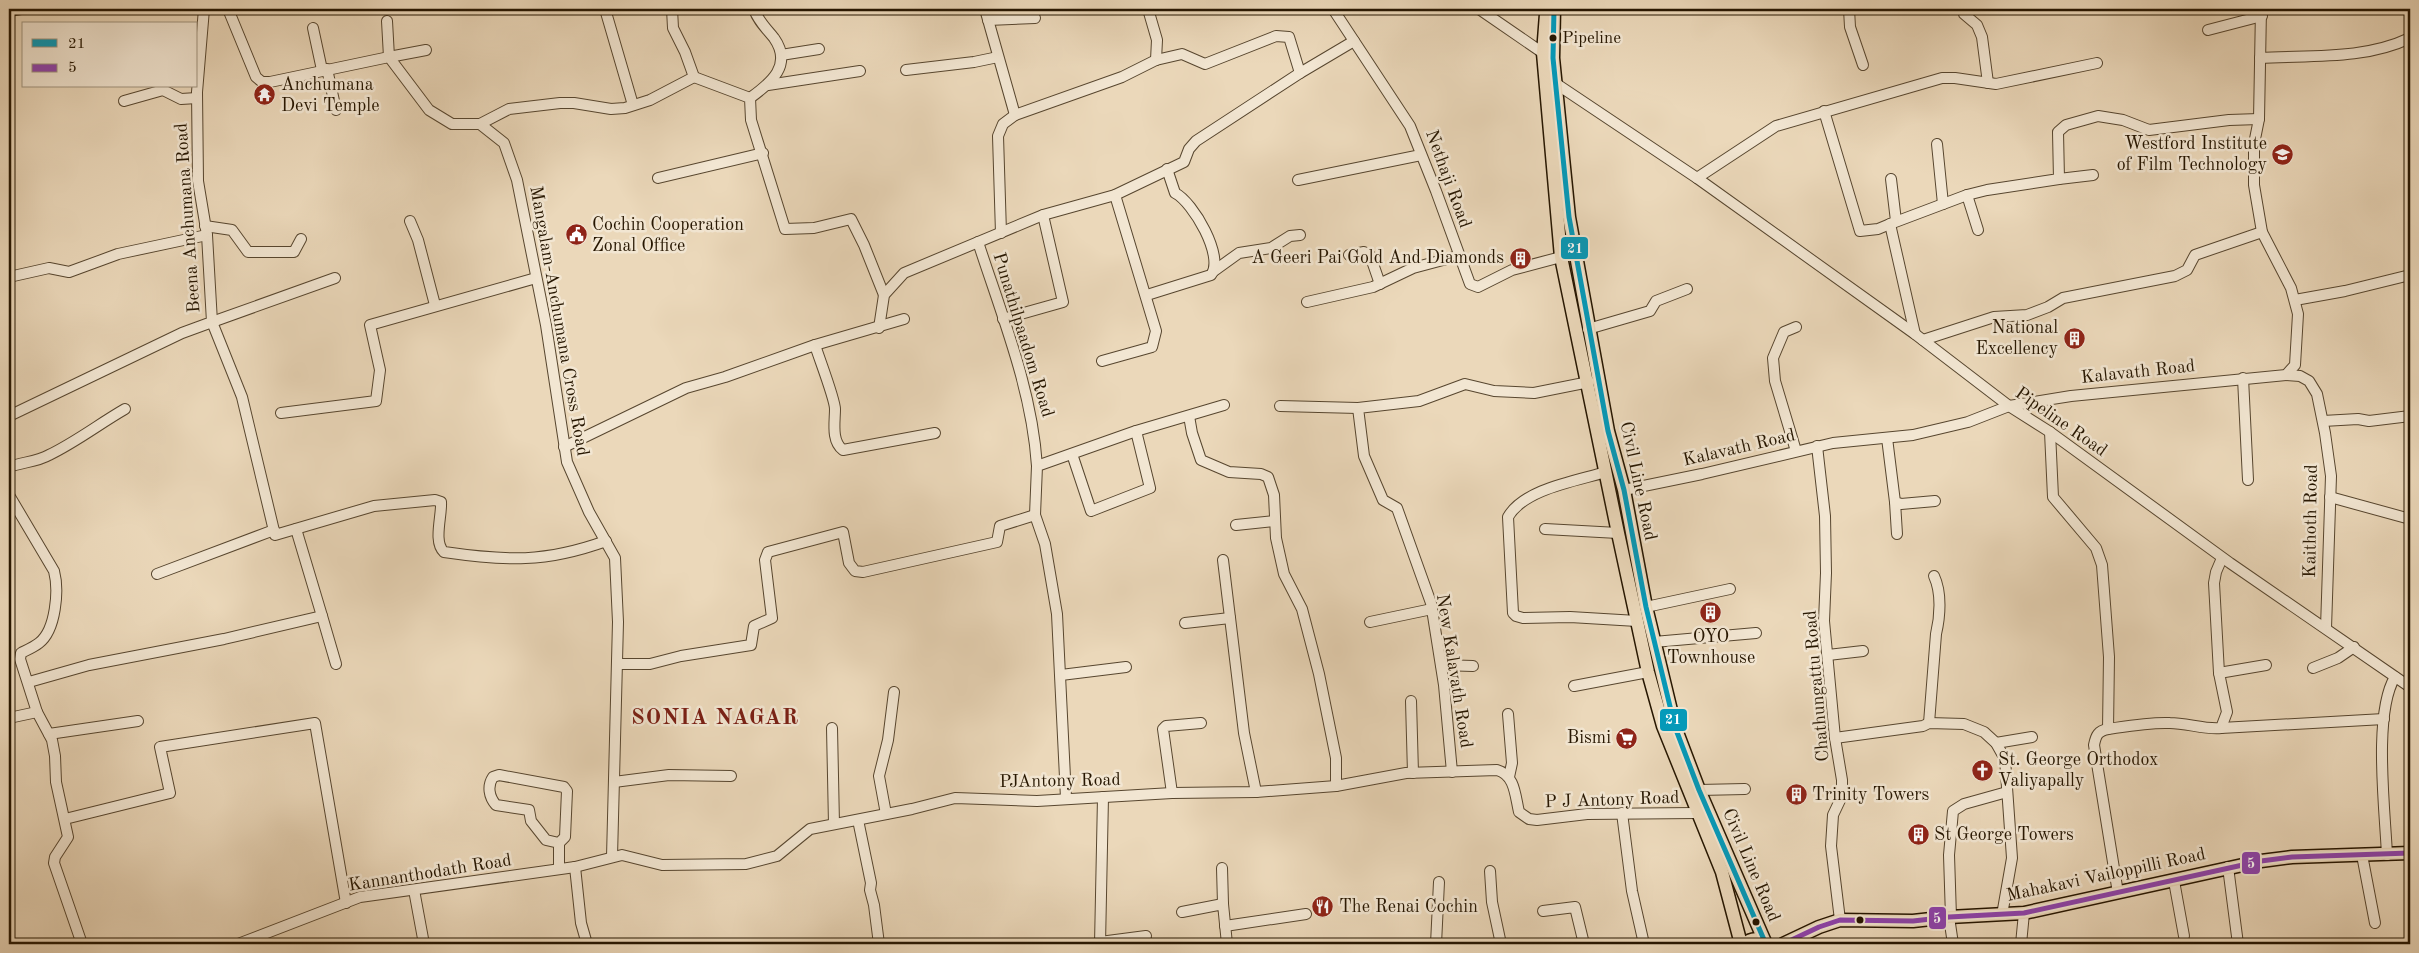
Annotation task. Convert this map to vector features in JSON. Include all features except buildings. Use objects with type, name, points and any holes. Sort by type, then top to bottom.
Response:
[{"type":"main road","name":"Civil Line Road","points":[[1546,9],[1543,53],[1562,257],[1589,382],[1618,534],[1646,606],[1675,728],[1699,790],[1766,943]]},
{"type":"main road","name":"Civil Line Road","points":[[1554,9],[1553,58],[1569,217],[1608,431],[1624,490],[1634,575],[1637,621],[1648,672],[1663,726],[1696,813],[1722,872],[1742,944]]},
{"type":"main road","name":"Mahakavi Vailoppilli Road","points":[[1783,944],[1819,927],[1840,920],[1913,921],[1950,916],[2024,913],[2174,881],[2228,867],[2292,857],[2410,854]]},
{"type":"main road","points":[[1742,944],[1748,940],[1757,939],[1766,943]]},
{"type":"street","points":[[9,11],[21,9]]},
{"type":"street","name":"Beena Anchumana Road","points":[[198,85],[204,9]]},
{"type":"street","points":[[228,9],[256,77],[262,82],[270,82],[325,69],[426,50]]},
{"type":"street","points":[[605,9],[633,104]]},
{"type":"street","points":[[672,9],[673,28],[685,52],[694,77]]},
{"type":"street","points":[[750,98],[768,85],[780,69],[781,55],[775,40],[757,17],[754,9]]},
{"type":"street","points":[[985,9],[1015,115]]},
{"type":"street","points":[[1148,9],[1157,40],[1156,60]]},
{"type":"street","name":"Nethaji Road","points":[[1332,9],[1410,126],[1470,284],[1478,287],[1512,270],[1562,257]]},
{"type":"street","points":[[1479,9],[1543,53]]},
{"type":"street","points":[[1848,9],[1850,27],[1863,65]]},
{"type":"street","points":[[1963,9],[1968,20],[1976,25],[1982,37],[1988,83]]},
{"type":"street","points":[[2208,30],[2261,13],[2259,119],[2254,144],[2254,185],[2262,232],[2291,288],[2298,314],[2298,343],[2295,365],[2286,375]]},
{"type":"street","points":[[988,20],[1035,18]]},
{"type":"street","points":[[386,21],[389,57],[429,110],[452,124],[480,124],[509,109],[574,103],[611,109],[625,108],[650,100],[694,77],[750,98]]},
{"type":"street","points":[[312,28],[336,110]]},
{"type":"street","points":[[1001,233],[998,136],[1003,124],[1015,115],[1122,77],[1156,60],[1182,54],[1205,64],[1276,36],[1289,37],[1300,73]]},
{"type":"street","points":[[2260,58],[2364,52],[2410,38]]},
{"type":"street","points":[[884,295],[904,273],[1043,215],[1115,195],[1184,162],[1189,149],[1196,140],[1300,73],[1354,41]]},
{"type":"street","points":[[781,55],[818,49]]},
{"type":"street","points":[[906,70],[974,62],[998,57]]},
{"type":"street","points":[[1697,178],[1776,126],[1824,111],[1942,78],[1996,84],[2098,63]]},
{"type":"street","points":[[768,85],[860,71]]},
{"type":"street","name":"Pipeline Road","points":[[1556,83],[1697,178],[2222,558],[2410,687]]},
{"type":"street","name":"Beena Anchumana Road","points":[[9,416],[182,333],[212,322],[206,231],[198,181],[198,88]]},
{"type":"street","points":[[124,101],[163,90],[180,99],[197,98]]},
{"type":"street","points":[[750,98],[751,120],[763,153],[785,229],[814,228],[851,218],[884,295],[879,328]]},
{"type":"street","points":[[1824,111],[1860,231],[1872,231],[1967,195],[1987,190],[2093,175]]},
{"type":"street","points":[[2059,179],[2058,132],[2066,125],[2079,119],[2098,116],[2109,117],[2149,130],[2229,120],[2259,119]]},
{"type":"street","name":"Mangalam-Anchumana Cross Road","points":[[480,124],[504,143],[517,180],[546,325],[567,462],[589,512],[615,558],[618,622],[612,857]]},
{"type":"street","points":[[1937,144],[1944,204]]},
{"type":"street","points":[[658,178],[763,153]]},
{"type":"street","points":[[1298,180],[1422,155]]},
{"type":"street","points":[[1167,169],[1175,193],[1183,197],[1189,204],[1212,245],[1216,261],[1214,271]]},
{"type":"street","points":[[1890,179],[1893,223],[1919,337],[1994,317],[2027,315],[2048,307],[2063,298],[2175,276],[2187,270],[2195,255],[2262,232]]},
{"type":"street","points":[[1102,361],[1152,347],[1156,330],[1147,295],[1115,195]]},
{"type":"street","points":[[1967,195],[1978,230]]},
{"type":"street","points":[[1003,319],[1063,302],[1043,215]]},
{"type":"street","points":[[410,221],[418,240],[435,305]]},
{"type":"street","points":[[9,276],[49,268],[69,272],[118,254],[206,231],[232,230],[248,252],[294,252],[302,239]]},
{"type":"street","points":[[1147,295],[1211,275],[1238,253],[1271,248],[1290,236],[1300,235]]},
{"type":"street","name":"Punathilpaadom Road","points":[[978,242],[1028,398],[1035,433],[1037,466],[1035,516],[1045,544],[1057,614],[1066,798]]},
{"type":"street","points":[[1349,255],[1364,252],[1370,255],[1380,284]]},
{"type":"street","points":[[1307,302],[1380,284],[1413,268],[1458,256]]},
{"type":"street","points":[[2295,300],[2345,291],[2410,274]]},
{"type":"street","points":[[334,278],[212,322],[242,396],[275,534],[374,506],[435,500],[441,502],[439,547],[444,552],[513,560],[532,559],[589,547],[606,541]]},
{"type":"street","points":[[281,413],[376,401],[380,370],[370,325],[435,305],[536,278]]},
{"type":"street","points":[[1588,328],[1650,311],[1656,301],[1687,289]]},
{"type":"street","points":[[564,447],[686,388],[725,377],[815,345],[879,328],[904,319]]},
{"type":"street","points":[[1796,327],[1784,332],[1773,358],[1776,381],[1796,451]]},
{"type":"street","points":[[815,345],[835,409],[833,419],[838,446],[843,450],[935,433]]},
{"type":"street","name":"Kalavath Road","points":[[1624,490],[1702,474],[1817,446],[1913,435],[1968,422],[2010,406],[2072,396],[2286,375]]},
{"type":"street","name":"Kaithoth Road","points":[[2286,375],[2300,376],[2309,381],[2317,394],[2323,421],[2331,476],[2326,628]]},
{"type":"street","points":[[2243,378],[2248,480]]},
{"type":"street","points":[[1280,406],[1358,408],[1419,400],[1466,384],[1494,391],[1534,393],[1589,382]]},
{"type":"street","points":[[1037,466],[1136,431],[1224,405]]},
{"type":"street","name":"New Kalavath Road","points":[[1358,408],[1364,456],[1383,500],[1397,508],[1432,609],[1441,665],[1452,772]]},
{"type":"street","points":[[9,467],[48,456],[86,436],[105,421],[125,409]]},
{"type":"street","points":[[1189,416],[1192,433],[1201,460],[1229,472],[1261,474],[1268,477],[1274,494],[1276,538],[1284,574],[1302,608],[1319,674],[1336,758],[1336,786]]},
{"type":"street","points":[[2323,421],[2358,419],[2369,421],[2410,416]]},
{"type":"street","points":[[1072,454],[1091,511],[1150,488],[1136,431]]},
{"type":"street","points":[[2050,432],[2053,497],[2096,548],[2102,565],[2109,657],[2108,729]]},
{"type":"street","points":[[1887,438],[1896,502],[1897,534]]},
{"type":"street","name":"Chathungattu Road","points":[[1817,446],[1825,516],[1824,621],[1835,738],[1842,780],[1842,796],[1832,815],[1831,846],[1840,920]]},
{"type":"street","points":[[1606,472],[1532,495],[1514,507],[1508,516],[1513,613],[1523,618],[1570,617],[1637,621]]},
{"type":"street","points":[[9,494],[54,571],[56,580],[56,606],[47,632],[41,642],[21,653],[20,659],[29,682],[37,712],[49,734],[55,756],[57,787],[66,819],[68,837],[55,857],[54,863],[82,944]]},
{"type":"street","points":[[2330,497],[2410,519]]},
{"type":"street","points":[[1896,502],[1900,504],[1935,501]]},
{"type":"street","points":[[617,664],[650,664],[682,656],[751,645],[754,626],[772,618],[765,560],[768,552],[843,532],[849,563],[855,571],[863,572],[997,542],[1000,526],[1035,516]]},
{"type":"street","points":[[1236,525],[1275,522]]},
{"type":"street","points":[[296,529],[336,664]]},
{"type":"street","points":[[1545,529],[1618,534]]},
{"type":"street","points":[[157,574],[274,530]]},
{"type":"street","points":[[2221,728],[2227,712],[2219,673],[2214,583],[2222,558]]},
{"type":"street","points":[[1223,560],[1244,733],[1256,792]]},
{"type":"street","points":[[1929,723],[1939,598],[1934,576]]},
{"type":"street","points":[[1646,606],[1730,589]]},
{"type":"street","points":[[1370,622],[1432,609]]},
{"type":"street","points":[[29,682],[90,665],[224,639],[322,616]]},
{"type":"street","points":[[1186,623],[1230,618]]},
{"type":"street","points":[[1654,642],[1756,633]]},
{"type":"street","points":[[2313,668],[2338,658],[2354,647]]},
{"type":"street","points":[[1828,655],[1863,651]]},
{"type":"street","points":[[1441,665],[1473,666]]},
{"type":"street","points":[[2219,673],[2266,665]]},
{"type":"street","points":[[1061,675],[1126,667]]},
{"type":"street","points":[[1574,686],[1648,672]]},
{"type":"street","points":[[2387,855],[2384,719],[2391,684],[2396,677]]},
{"type":"street","points":[[886,814],[879,776],[889,732],[894,692]]},
{"type":"street","points":[[1411,701],[1413,773]]},
{"type":"street","points":[[9,718],[37,712]]},
{"type":"street","points":[[1508,714],[1512,763],[1509,777]]},
{"type":"street","points":[[2118,893],[2094,745],[2096,735],[2101,730],[2168,722],[2201,725],[2213,729],[2384,719]]},
{"type":"street","points":[[49,734],[138,721]]},
{"type":"street","points":[[66,819],[170,792],[160,747],[315,723],[346,903]]},
{"type":"street","points":[[1172,793],[1163,728],[1166,726],[1201,723]]},
{"type":"street","points":[[1835,738],[1923,726],[1929,723],[1964,724],[1984,732],[1996,743],[2005,759],[2012,858],[2002,915]]},
{"type":"street","points":[[832,728],[834,824]]},
{"type":"street","points":[[1996,743],[2032,737]]},
{"type":"street","name":"PJAntony Road","points":[[575,867],[622,855],[662,865],[746,864],[777,856],[810,829],[955,798],[1037,801],[1172,793],[1256,792],[1336,786],[1413,773],[1497,770],[1506,773],[1509,777]]},
{"type":"street","points":[[559,843],[546,840],[531,821],[530,810],[496,805],[491,799],[489,791],[493,777],[499,775],[564,787],[567,791],[565,837],[559,843],[559,869]]},
{"type":"street","points":[[614,782],[669,775],[731,776]]},
{"type":"street","name":"P J Antony Road","points":[[1509,777],[1519,812],[1529,819],[1587,814],[1696,813]]},
{"type":"street","points":[[1699,790],[1744,789]]},
{"type":"street","points":[[1953,944],[1950,916],[1949,855],[1953,811],[1964,804],[2007,792]]},
{"type":"street","points":[[1103,797],[1100,943],[1146,936]]},
{"type":"street","points":[[1622,813],[1632,891],[1644,944]]},
{"type":"street","points":[[858,820],[871,883],[870,890],[879,944]]},
{"type":"street","points":[[2362,855],[2375,923]]},
{"type":"street","points":[[575,867],[581,923],[587,944]]},
{"type":"street","name":"Kannanthodath Road","points":[[238,944],[360,897],[575,867]]},
{"type":"street","points":[[2228,867],[2238,944]]},
{"type":"street","points":[[1222,868],[1227,944]]},
{"type":"street","points":[[1490,872],[1492,902],[1501,944]]},
{"type":"street","points":[[2174,881],[2184,936]]},
{"type":"street","points":[[1436,944],[1438,882]]},
{"type":"street","points":[[414,890],[424,944]]},
{"type":"street","points":[[1182,912],[1223,904]]},
{"type":"street","points":[[1543,911],[1575,907],[1584,944]]},
{"type":"street","points":[[2021,944],[2024,913]]},
{"type":"street","points":[[1225,926],[1306,914]]},
{"type":"transit line","name":"21","points":[[1554,9],[1553,58],[1569,217],[1608,431],[1624,490],[1646,607],[1675,727],[1699,790],[1765,942]]},
{"type":"transit line","name":"5","points":[[1783,944],[1819,927],[1840,920],[1913,921],[2024,913],[2261,861],[2292,857],[2410,853]]},
{"type":"place","name":"Pipeline","points":[[1553,38]]},
{"type":"place","name":"Anchumana Devi Temple","points":[[265,95]]},
{"type":"place","name":"Westford Institute of Film Technology","points":[[2283,154]]},
{"type":"place","name":"Cochin Cooperation Zonal Office","points":[[576,235]]},
{"type":"place","name":"A Geeri Pai Gold And Diamonds","points":[[1520,258]]},
{"type":"place","name":"National Excellency","points":[[2074,338]]},
{"type":"place","name":"OYO Townhouse","points":[[1711,612]]},
{"type":"place","name":"Bismi","points":[[1627,738]]},
{"type":"place","name":"St. George Orthodox Valiyapally","points":[[1982,770]]},
{"type":"place","name":"Trinity Towers","points":[[1796,795]]},
{"type":"place","name":"St George Towers","points":[[1918,835]]},
{"type":"place","name":"The Renai Cochin","points":[[1323,907]]},
{"type":"district","name":"SONIA NAGAR","points":[[715,718]]}]
